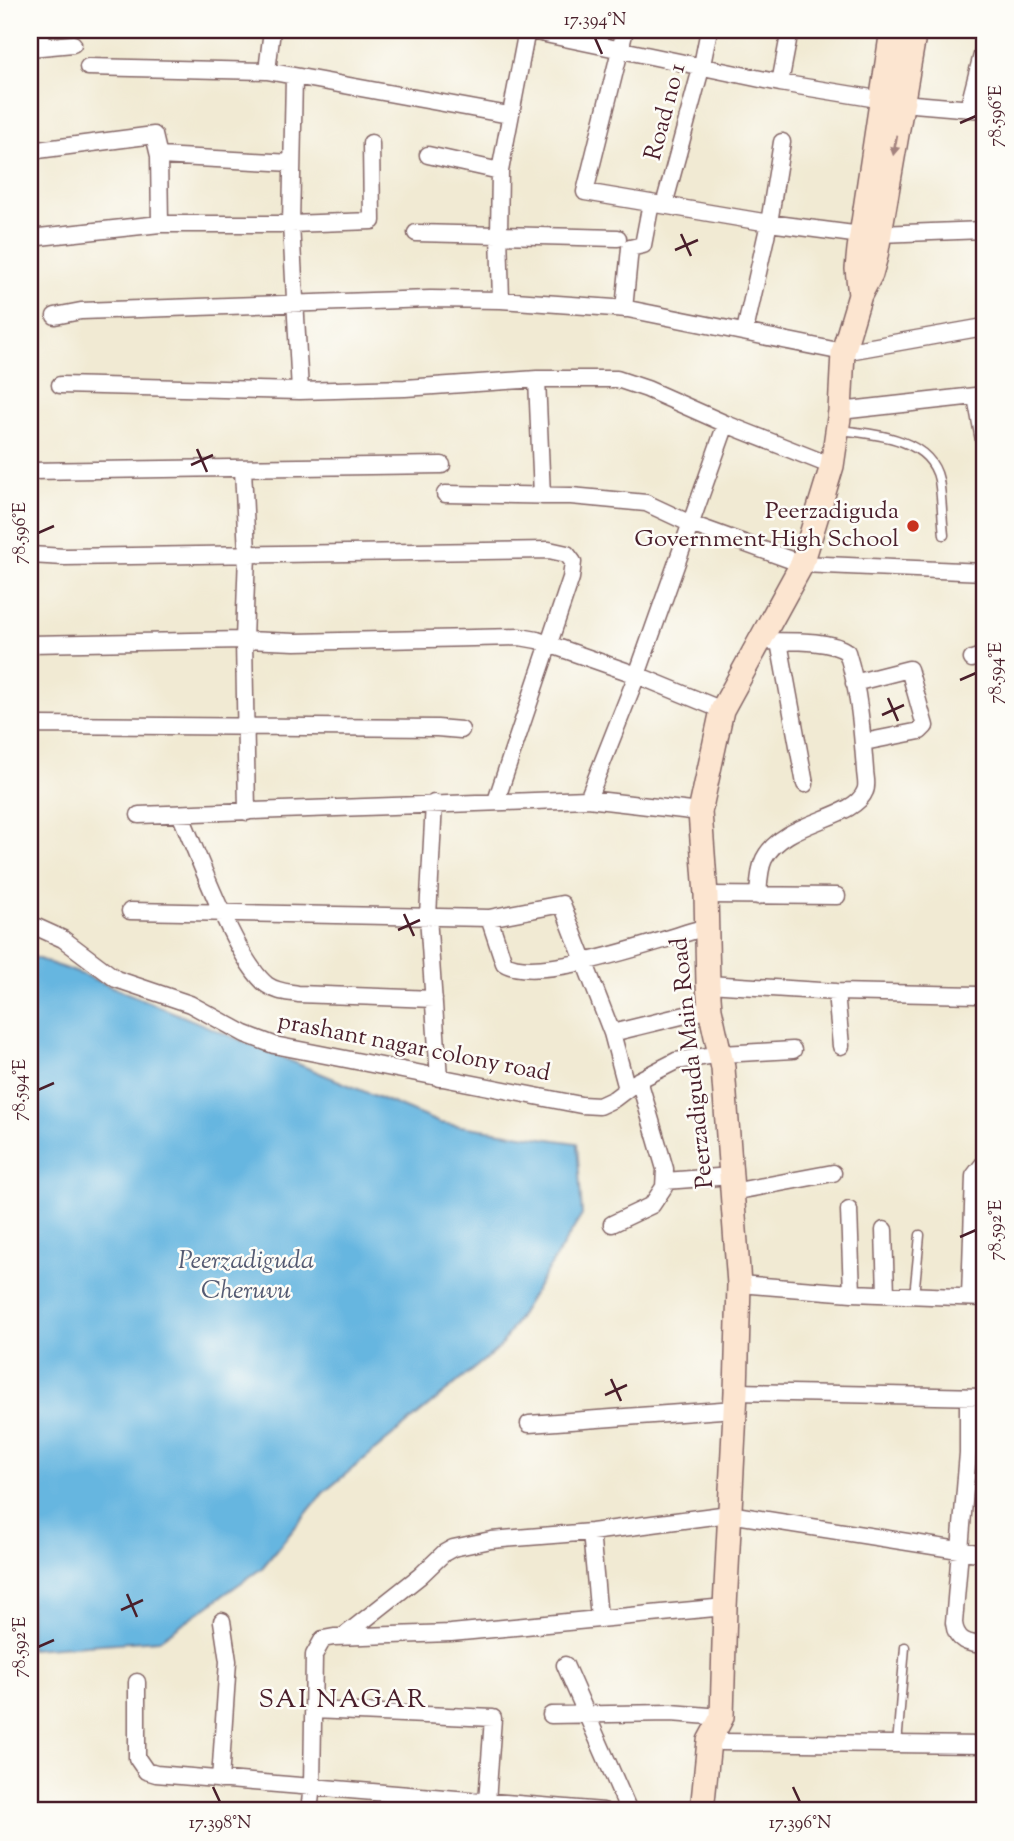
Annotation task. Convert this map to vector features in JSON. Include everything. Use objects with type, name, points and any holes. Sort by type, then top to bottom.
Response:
[{"type":"street","points":[[30,48],[38,42],[43,30]]},
{"type":"street","points":[[267,71],[272,30]]},
{"type":"street","points":[[501,300],[500,170],[526,30],[780,83],[891,101],[976,109],[984,47]]},
{"type":"street","points":[[625,30],[585,192],[769,223],[870,235],[984,230]]},
{"type":"street","name":"Road no 1","points":[[624,309],[630,248],[643,245],[658,204],[702,65],[709,30]]},
{"type":"street","points":[[780,83],[790,30]]},
{"type":"street","name":"Peerzadiguda Main Road","points":[[718,1811],[724,1607],[736,1401],[739,1284],[721,1054],[710,1009],[701,812],[722,710],[768,641],[802,564],[832,466],[843,352],[860,295],[871,274],[870,235],[891,101],[892,30]]},
{"type":"street","name":"Peerzadiguda Main Road","points":[[891,101],[915,30]]},
{"type":"street","points":[[30,48],[73,44]]},
{"type":"street","points":[[88,67],[267,71],[509,115]]},
{"type":"street","points":[[294,77],[291,224],[300,391]]},
{"type":"street","points":[[30,151],[154,135],[159,156],[160,224]]},
{"type":"street","points":[[745,331],[769,223],[782,142]]},
{"type":"street","points":[[30,238],[160,224],[372,221],[371,143]]},
{"type":"street","points":[[428,155],[500,170]]},
{"type":"street","points":[[159,156],[292,163]]},
{"type":"street","points":[[416,233],[618,239]]},
{"type":"street","points":[[55,316],[81,311],[296,303],[501,300],[624,309],[843,352],[984,327]]},
{"type":"street","points":[[537,379],[542,496]]},
{"type":"street","points":[[60,385],[300,391],[405,388],[537,379],[617,379],[832,466]]},
{"type":"street","points":[[838,420],[980,396],[984,440]]},
{"type":"street","points":[[588,799],[637,675],[726,424]]},
{"type":"street","points":[[30,471],[442,465]]},
{"type":"street","points":[[243,469],[247,553],[244,640],[247,812]]},
{"type":"street","points":[[445,494],[542,496],[646,503],[691,524],[802,564],[984,572]]},
{"type":"street","points":[[30,555],[65,557],[550,550],[571,556],[571,578],[496,801]]},
{"type":"street","points":[[30,644],[520,637],[637,675],[722,710]]},
{"type":"street","points":[[758,896],[763,861],[775,843],[789,833],[839,812],[864,794],[866,784],[864,742],[847,652],[838,646],[768,641],[805,784]]},
{"type":"street","points":[[854,682],[909,669],[925,726],[920,731],[864,742]]},
{"type":"street","points":[[30,730],[38,725],[247,725],[461,730]]},
{"type":"street","points":[[139,815],[588,799],[701,812]]},
{"type":"street","points":[[434,803],[428,916],[439,1078]]},
{"type":"street","points":[[180,814],[244,959],[265,984],[276,991],[298,994],[434,999]]},
{"type":"street","points":[[706,895],[837,895]]},
{"type":"street","points":[[130,911],[489,918],[562,904],[666,1169],[664,1187],[652,1205],[612,1224]]},
{"type":"street","points":[[489,918],[504,963],[522,969],[584,962],[706,927]]},
{"type":"street","name":"prashant nagar colony road","points":[[30,924],[63,939],[116,979],[190,1004],[245,1034],[274,1045],[581,1105],[599,1106],[676,1061],[721,1054],[793,1050]]},
{"type":"street","points":[[708,984],[836,992],[977,995]]},
{"type":"street","points":[[836,992],[841,1046]]},
{"type":"street","points":[[612,1033],[710,1009]]},
{"type":"street","points":[[739,1284],[852,1293],[977,1297],[974,1176],[984,1163]]},
{"type":"street","points":[[664,1181],[732,1184],[833,1172]]},
{"type":"street","points":[[849,1210],[852,1293]]},
{"type":"street","points":[[884,1230],[887,1294]]},
{"type":"street","points":[[529,1424],[736,1401],[976,1398],[976,1453],[961,1550],[955,1630],[964,1642],[984,1645]]},
{"type":"street","points":[[344,1636],[366,1621],[444,1553],[453,1548],[491,1540],[591,1532],[729,1514],[984,1554]]},
{"type":"street","points":[[591,1532],[599,1618]]},
{"type":"street","points":[[309,1811],[312,1786],[314,1655],[323,1639],[451,1633],[724,1607]]},
{"type":"street","points":[[220,1780],[228,1661],[222,1621]]},
{"type":"street","points":[[565,1665],[629,1811]]},
{"type":"street","points":[[137,1682],[137,1758],[146,1771],[156,1774],[603,1811]]},
{"type":"street","points":[[313,1710],[493,1718],[487,1802]]},
{"type":"street","points":[[551,1714],[671,1713],[720,1729],[897,1745],[984,1745]]},
{"type":"street","name":"Peerzadiguda Main Road","points":[[702,1811],[709,1741],[720,1729]]},
{"type":"lane","points":[[838,420],[891,436],[923,455],[934,467],[938,479],[944,535]]},
{"type":"lane","points":[[914,1296],[920,1235]]},
{"type":"lane","points":[[897,1745],[905,1647]]},
{"type":"water","name":"Peerzadiguda Cheruvu","points":[[30,956],[86,976],[440,1123],[577,1143],[582,1215],[500,1347],[323,1493],[262,1568],[159,1640],[30,1649]]},
{"type":"place","name":"Peerzadiguda Government High School","points":[[913,526]]},
{"type":"district","name":"SAI NAGAR","points":[[343,1700]]}]
